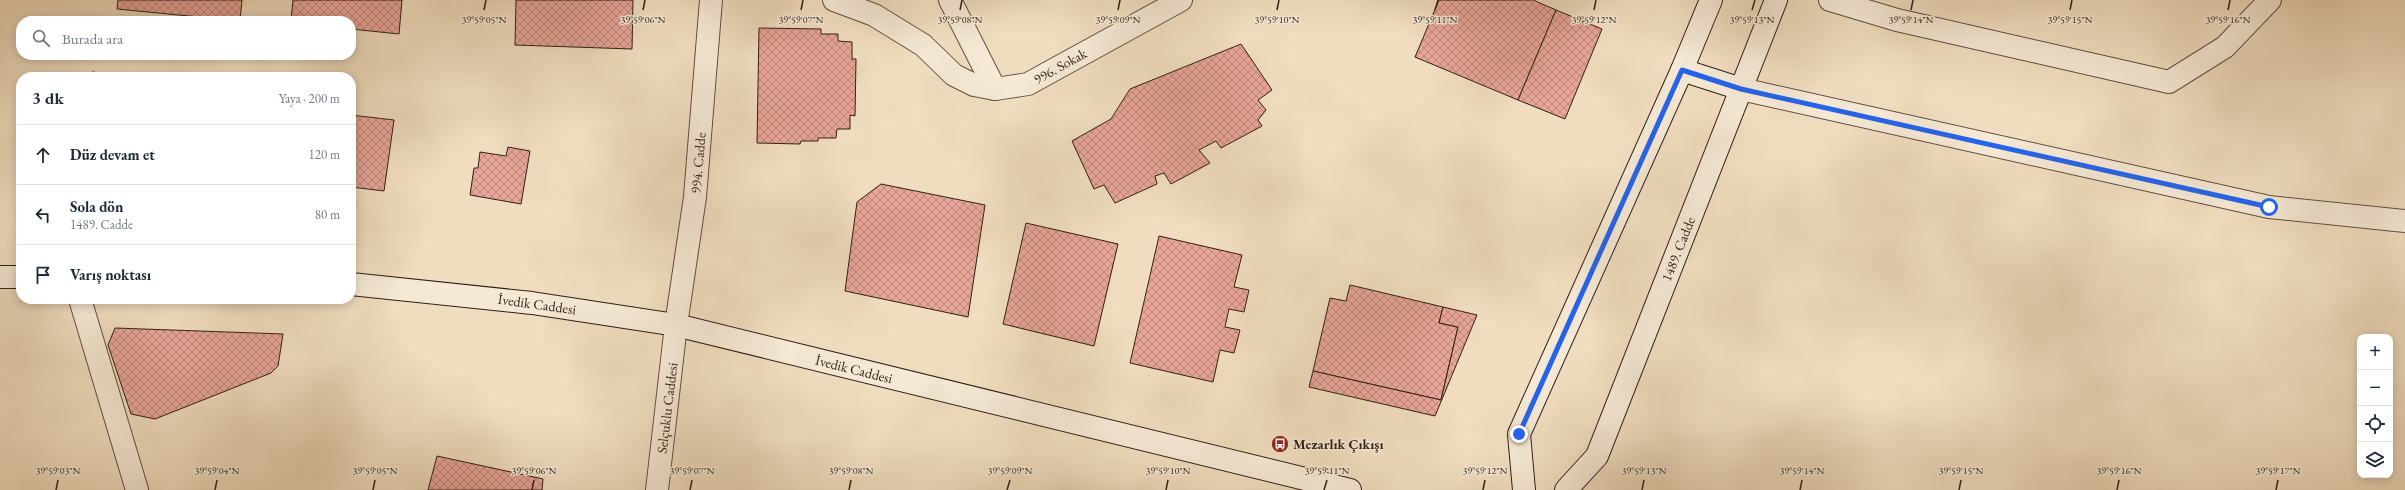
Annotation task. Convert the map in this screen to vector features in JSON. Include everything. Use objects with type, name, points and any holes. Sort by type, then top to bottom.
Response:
[{"type":"street","name":"994. Cadde","points":[[676,326],[695,197],[711,0]]},
{"type":"street","name":"996. Sokak","points":[[834,0],[874,14],[923,45],[954,75],[974,85],[995,89],[1028,84],[1181,0]]},
{"type":"street","points":[[950,0],[995,89]]},
{"type":"street","points":[[1524,490],[1519,434],[1682,70],[1711,0]]},
{"type":"street","name":"1489. Cadde","points":[[1566,490],[1597,456],[1776,0]]},
{"type":"street","points":[[1830,0],[1897,20],[2169,82],[2225,47],[2270,0]]},
{"type":"street","points":[[1682,70],[1741,89],[2269,207],[2405,221]]},
{"type":"street","points":[[0,277],[16,277]]},
{"type":"street","name":"İvedik Caddesi","points":[[356,285],[532,303],[676,326],[1350,490]]},
{"type":"street","points":[[81,304],[136,490]]},
{"type":"street","name":"Selçuklu Caddesi","points":[[657,490],[676,326]]},
{"type":"building","points":[[118,0],[242,0],[240,16],[189,16],[117,9]]},
{"type":"building","points":[[293,0],[402,0],[399,34],[356,30],[356,16],[291,16]]},
{"type":"building","points":[[516,0],[633,0],[632,49],[515,45]]},
{"type":"building","points":[[1439,0],[1533,0],[1556,10],[1518,100],[1415,57]]},
{"type":"building","points":[[1556,10],[1602,29],[1565,119],[1518,100]]},
{"type":"building","points":[[759,28],[821,29],[821,34],[838,34],[838,41],[852,42],[852,59],[856,59],[855,116],[850,115],[850,129],[837,129],[836,138],[818,138],[818,141],[801,141],[800,144],[757,143]]},
{"type":"building","points":[[1241,44],[1272,90],[1258,100],[1266,110],[1258,120],[1262,126],[1221,148],[1216,141],[1199,150],[1210,163],[1171,184],[1164,173],[1155,176],[1157,184],[1115,203],[1104,185],[1094,189],[1072,141],[1111,119],[1130,89]]},
{"type":"building","points":[[356,116],[394,120],[384,191],[356,188]]},
{"type":"building","points":[[508,147],[530,151],[521,204],[470,195],[474,168],[478,168],[480,152],[506,156]]},
{"type":"building","points":[[881,184],[985,205],[968,317],[845,291],[857,202]]},
{"type":"building","points":[[1026,223],[1118,244],[1094,346],[1003,324]]},
{"type":"building","points":[[1159,236],[1242,255],[1234,287],[1249,290],[1244,312],[1229,309],[1225,327],[1240,330],[1234,353],[1220,350],[1213,382],[1130,363]]},
{"type":"building","points":[[1350,285],[1443,307],[1439,323],[1458,327],[1441,400],[1313,371],[1330,298],[1346,301]]},
{"type":"building","points":[[1443,307],[1477,315],[1435,416],[1309,387],[1313,371],[1441,400],[1458,327],[1439,323]]},
{"type":"building","points":[[115,328],[283,334],[278,366],[271,373],[155,419],[131,414],[108,345]]},
{"type":"building","points":[[437,456],[543,479],[542,490],[428,490]]},
{"type":"place","name":"Mezarlık Çıkışı","points":[[1280,444]]},
{"type":"route","points":[[1519,434],[1682,70],[1741,89],[2269,207]]}]
